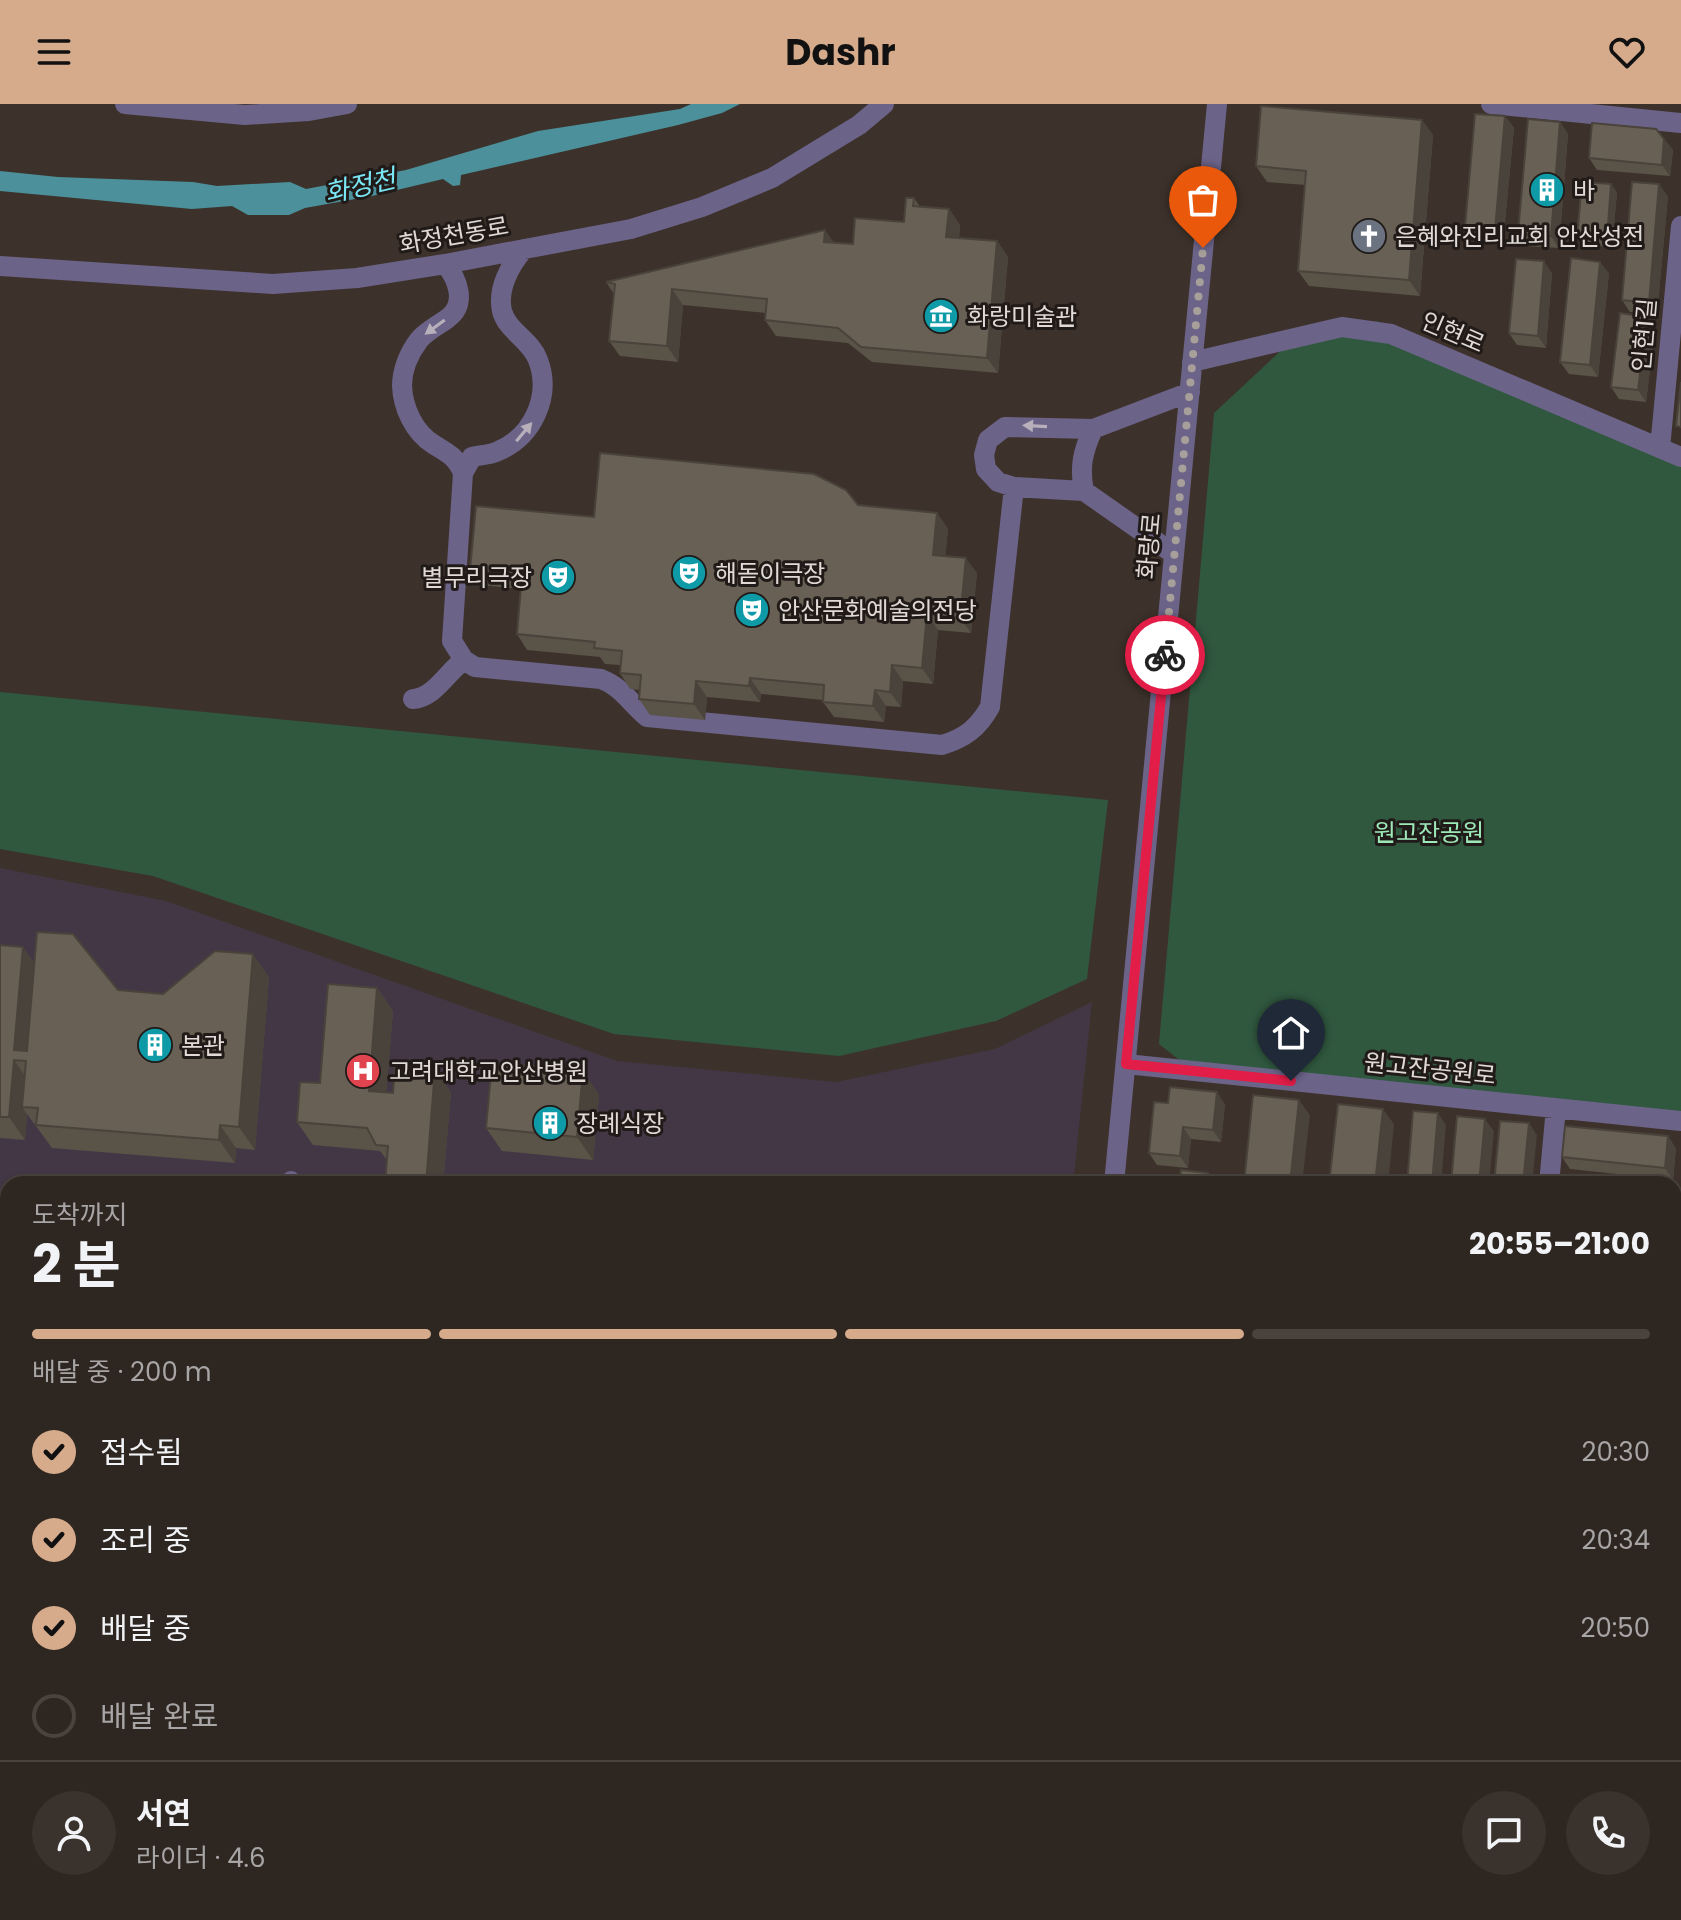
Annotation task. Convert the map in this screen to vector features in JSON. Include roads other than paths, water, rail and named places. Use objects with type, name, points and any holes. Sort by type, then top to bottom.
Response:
[{"type":"street","points":[[125,104],[245,115],[309,111],[347,104]]},
{"type":"street","name":"화정천동로","points":[[0,266],[273,284],[357,278],[445,264],[631,229],[702,207],[772,178],[859,125],[884,104]]},
{"type":"street","name":"화랑로","points":[[1115,1176],[1217,104]]},
{"type":"street","points":[[1491,104],[1681,123]]},
{"type":"street","name":"인현1길","points":[[1660,448],[1681,226]]},
{"type":"street","points":[[524,249],[507,275],[501,310],[507,324],[526,340],[538,360],[543,384],[540,406],[530,427],[514,443],[494,453],[472,457],[463,473],[452,641],[464,660],[475,667],[601,679],[614,684],[647,717],[942,745],[960,740],[983,721],[990,707],[1014,487]]},
{"type":"street","points":[[445,264],[459,288],[458,305],[451,317],[420,339],[407,359],[402,383],[405,405],[414,426],[430,442],[450,453],[463,473]]},
{"type":"street","name":"인현로","points":[[1192,362],[1342,327],[1391,334],[1681,457]]},
{"type":"street","points":[[1174,554],[1084,491],[1014,487],[994,479],[984,463],[985,447],[998,429],[1012,425],[1093,429],[1190,392]]},
{"type":"street","points":[[1084,491],[1080,471],[1084,447],[1093,429]]},
{"type":"street","points":[[413,699],[430,693],[464,660]]},
{"type":"street","name":"원고잔공원로","points":[[1126,1064],[1681,1121]]},
{"type":"street","points":[[1550,1176],[1556,1108]]},
{"type":"water","name":"화정천","points":[[691,104],[740,104],[722,113],[678,125],[461,175],[460,185],[453,186],[443,179],[305,208],[289,215],[248,215],[232,206],[192,209],[0,191],[0,171],[217,186],[290,182],[306,189],[406,170],[538,131],[680,109]]},
{"type":"place","name":"바","points":[[1547,190]]},
{"type":"place","name":"은혜와진리교회 안산성전","points":[[1369,236]]},
{"type":"place","name":"화랑미술관","points":[[941,316]]},
{"type":"place","name":"해돋이극장","points":[[689,573]]},
{"type":"place","name":"별무리극장","points":[[558,577]]},
{"type":"place","name":"안산문화예술의전당","points":[[752,610]]},
{"type":"place","name":"본관","points":[[155,1045]]},
{"type":"place","name":"고려대학교안산병원","points":[[363,1071]]},
{"type":"place","name":"장례식장","points":[[550,1123]]},
{"type":"park label","name":"원고잔공원","points":[[1429,832]]}]
